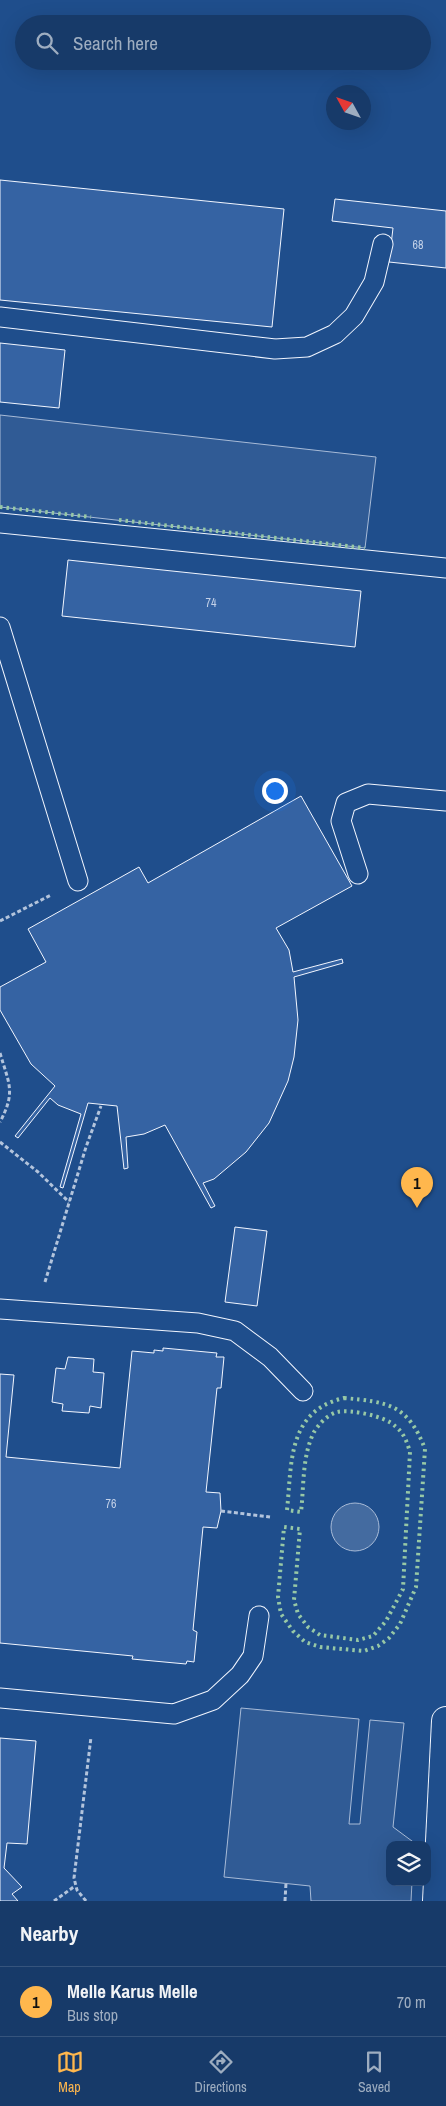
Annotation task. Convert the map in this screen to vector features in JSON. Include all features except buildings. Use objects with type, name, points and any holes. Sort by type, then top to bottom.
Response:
[{"type":"street","points":[[437,1901],[446,1721]]},
{"type":"lane","points":[[0,317],[275,349],[307,347],[335,334],[354,316],[374,282],[383,244]]},
{"type":"lane","points":[[0,522],[446,568]]},
{"type":"lane","points":[[0,627],[78,881]]},
{"type":"lane","points":[[358,874],[340,822],[346,803],[368,794],[446,801]]},
{"type":"lane","points":[[0,1308],[198,1323],[235,1331],[270,1357],[303,1391]]},
{"type":"lane","points":[[0,1698],[174,1714],[213,1700],[240,1675],[253,1656],[259,1616]]},
{"type":"path","points":[[0,921],[78,881]]},
{"type":"path","points":[[0,1053],[11,1091],[10,1102],[0,1122]]},
{"type":"path","points":[[37,1311],[69,1202],[101,1106]]},
{"type":"path","points":[[0,1142],[38,1172],[69,1202]]},
{"type":"path","points":[[220,1511],[270,1518]]},
{"type":"path","points":[[86,1901],[75,1886],[95,1707]]},
{"type":"path","points":[[284,1901],[286,1883]]},
{"type":"path","points":[[54,1901],[75,1886]]},
{"type":"shaded area","points":[[0,415],[376,457],[365,548],[0,507]]},
{"type":"shaded area","points":[[355,1503],[364,1505],[372,1510],[377,1518],[379,1527],[377,1536],[372,1544],[364,1549],[355,1551],[346,1549],[338,1544],[333,1536],[331,1527],[333,1518],[338,1510],[346,1505]]},
{"type":"shaded area","points":[[241,1708],[359,1719],[349,1824],[360,1824],[370,1720],[404,1723],[393,1827],[412,1841],[386,1841],[386,1886],[412,1886],[411,1901],[311,1901],[310,1886],[224,1877]]},
{"type":"hedge","points":[[0,507],[91,517]]},
{"type":"hedge","points":[[119,520],[365,548]]},
{"type":"hedge","points":[[344,1398],[372,1401],[394,1408],[411,1423],[425,1449],[416,1587],[400,1624],[389,1638],[378,1646],[364,1651],[320,1647],[305,1642],[293,1631],[281,1614],[278,1597],[284,1527],[300,1529],[294,1600],[298,1614],[308,1627],[320,1635],[358,1640],[373,1636],[386,1621],[403,1589],[410,1452],[403,1435],[390,1422],[376,1416],[343,1411],[333,1413],[321,1423],[314,1432],[307,1451],[301,1512],[287,1510],[292,1457],[302,1427],[312,1414],[325,1405],[344,1398]]},
{"type":"place","name":"Melle Karus Melle","points":[[417,1208]]}]
